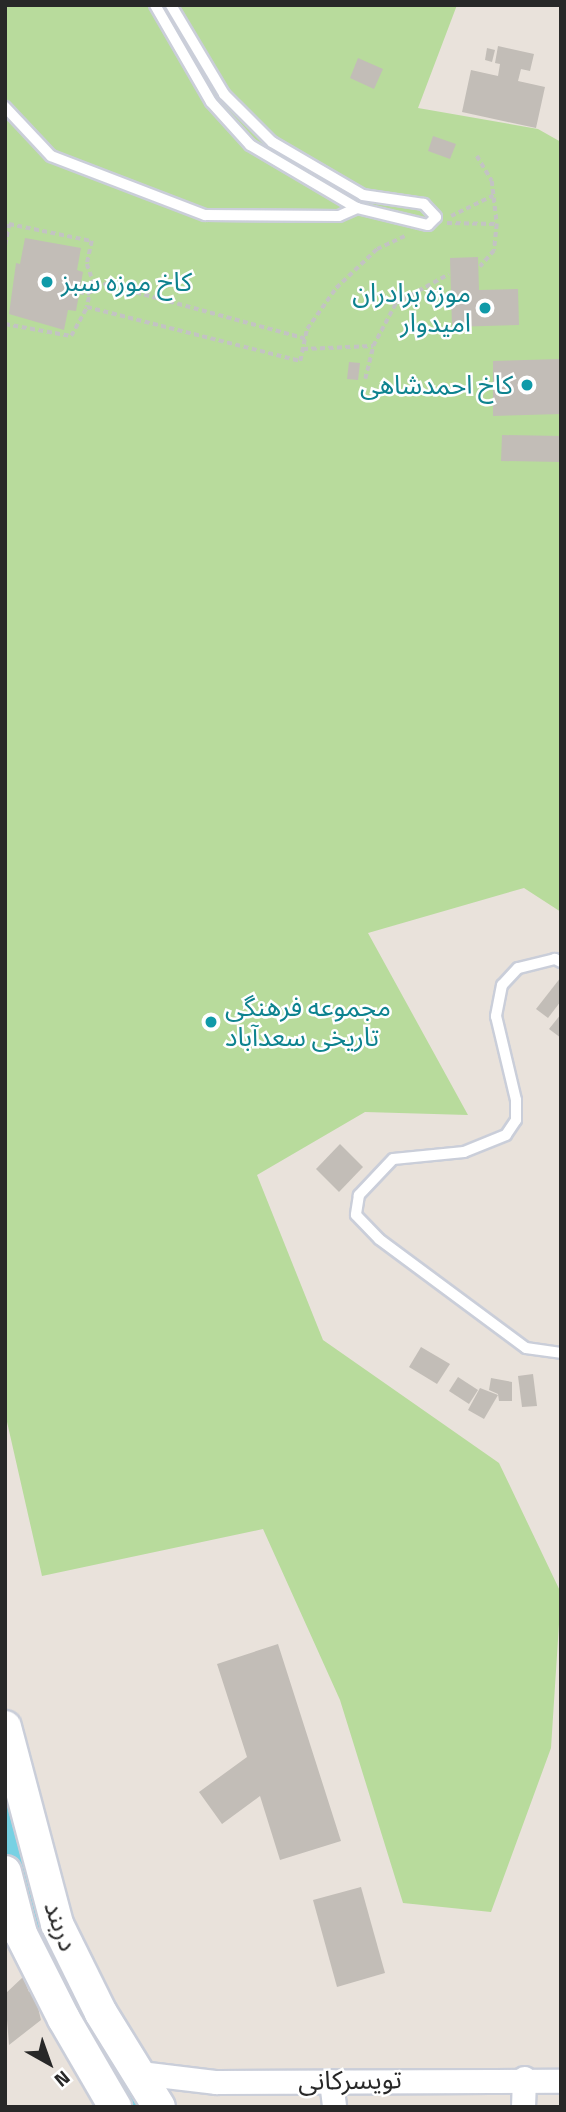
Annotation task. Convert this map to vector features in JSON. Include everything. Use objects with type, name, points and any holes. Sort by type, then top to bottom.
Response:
[{"type":"main road","name":"دربند","points":[[5,1727],[57,1924],[96,2003],[159,2107]]},
{"type":"main road","name":"دربند","points":[[5,1872],[21,1934],[64,2019],[116,2107]]},
{"type":"main road","points":[[41,1973],[50,1979],[62,1979],[71,1971],[73,1958]]},
{"type":"main road","points":[[64,2019],[63,2007],[71,1997],[87,1996],[96,2003]]},
{"type":"street","name":"تویسرکانی","points":[[140,2073],[216,2082],[524,2078],[561,2081]]},
{"type":"street","points":[[523,2107],[524,2078]]},
{"type":"street","points":[[331,2081],[334,2107]]},
{"type":"lane","points":[[155,5],[211,102],[250,145],[357,208],[428,225],[436,217],[424,204],[363,195],[272,142],[224,94],[171,5]]},
{"type":"lane","points":[[5,107],[51,156],[205,215],[339,216],[357,208]]},
{"type":"lane","points":[[561,962],[555,959],[518,968],[502,985],[496,1016],[516,1100],[516,1120],[506,1135],[464,1152],[393,1159],[359,1195],[356,1215],[379,1239],[526,1348],[561,1353]]},
{"type":"path","points":[[477,156],[492,181],[497,224],[494,251],[480,267]]},
{"type":"path","points":[[494,195],[442,220],[454,226],[497,224]]},
{"type":"path","points":[[5,245],[9,224],[92,241],[87,264],[93,281],[86,307],[71,336],[5,324]]},
{"type":"path","points":[[86,307],[300,360],[305,339],[336,288],[377,249],[428,225]]},
{"type":"path","points":[[365,379],[373,346],[396,303],[449,274]]},
{"type":"path","points":[[93,281],[305,339]]},
{"type":"path","points":[[79,292],[90,294]]},
{"type":"path","points":[[303,349],[373,346]]},
{"type":"green space","name":"مجموعه فرهنگی تاریخی سعدآباد","points":[[5,5],[457,5],[418,108],[538,129],[561,142],[561,912],[524,888],[368,933],[468,1115],[365,1112],[257,1175],[323,1340],[499,1463],[561,1593],[551,1748],[491,1912],[403,1903],[340,1700],[263,1529],[42,1576],[5,1413]]},
{"type":"building","points":[[498,46],[534,54],[530,71],[521,69],[518,81],[545,87],[536,128],[462,112],[471,70],[498,76],[500,64],[495,63]]},
{"type":"building","points":[[487,48],[495,50],[492,62],[485,60]]},
{"type":"building","points":[[358,58],[383,69],[374,89],[350,78]]},
{"type":"building","points":[[433,136],[456,144],[450,159],[428,151]]},
{"type":"building","name":"کاخ موزه سبز","points":[[25,238],[81,248],[77,270],[83,272],[76,311],[68,310],[64,330],[9,314],[16,263],[20,264]]},
{"type":"building","name":"موزه برادران امیدوار","points":[[478,257],[479,290],[518,289],[519,325],[452,327],[450,258]]},
{"type":"building","name":"کاخ احمدشاهی","points":[[561,359],[561,414],[493,416],[493,361]]},
{"type":"building","points":[[349,362],[360,363],[358,380],[347,379]]},
{"type":"building","points":[[502,435],[561,436],[561,462],[501,461]]},
{"type":"building","points":[[561,977],[561,1001],[548,1018],[536,1009]]},
{"type":"building","points":[[561,1014],[561,1038],[549,1029]]},
{"type":"building","points":[[340,1144],[363,1167],[339,1192],[316,1169]]},
{"type":"building","points":[[421,1347],[450,1364],[437,1384],[409,1367]]},
{"type":"building","points":[[533,1374],[537,1406],[522,1407],[518,1376]]},
{"type":"building","points":[[458,1377],[478,1390],[469,1404],[449,1391]]},
{"type":"building","points":[[491,1378],[512,1382],[512,1401],[499,1401],[498,1394],[489,1390]]},
{"type":"building","points":[[480,1388],[498,1395],[484,1419],[468,1410]]},
{"type":"building","points":[[278,1644],[341,1841],[280,1860],[260,1796],[222,1824],[199,1792],[247,1757],[217,1664]]},
{"type":"building","points":[[361,1887],[385,1973],[337,1987],[313,1900]]},
{"type":"building","points":[[23,1977],[29,1992],[34,1991],[41,2020],[9,2045],[5,1994]]},
{"type":"waterway","points":[[5,1801],[49,1950],[72,1999],[136,2107]]},
{"type":"place","name":"کاخ موزه سبز","points":[[47,282]]},
{"type":"place","name":"موزه برادران امیدوار","points":[[485,308]]},
{"type":"place","name":"کاخ احمدشاهی","points":[[527,385]]},
{"type":"place","name":"مجموعه فرهنگی تاریخی سعدآباد","points":[[211,1022]]}]
